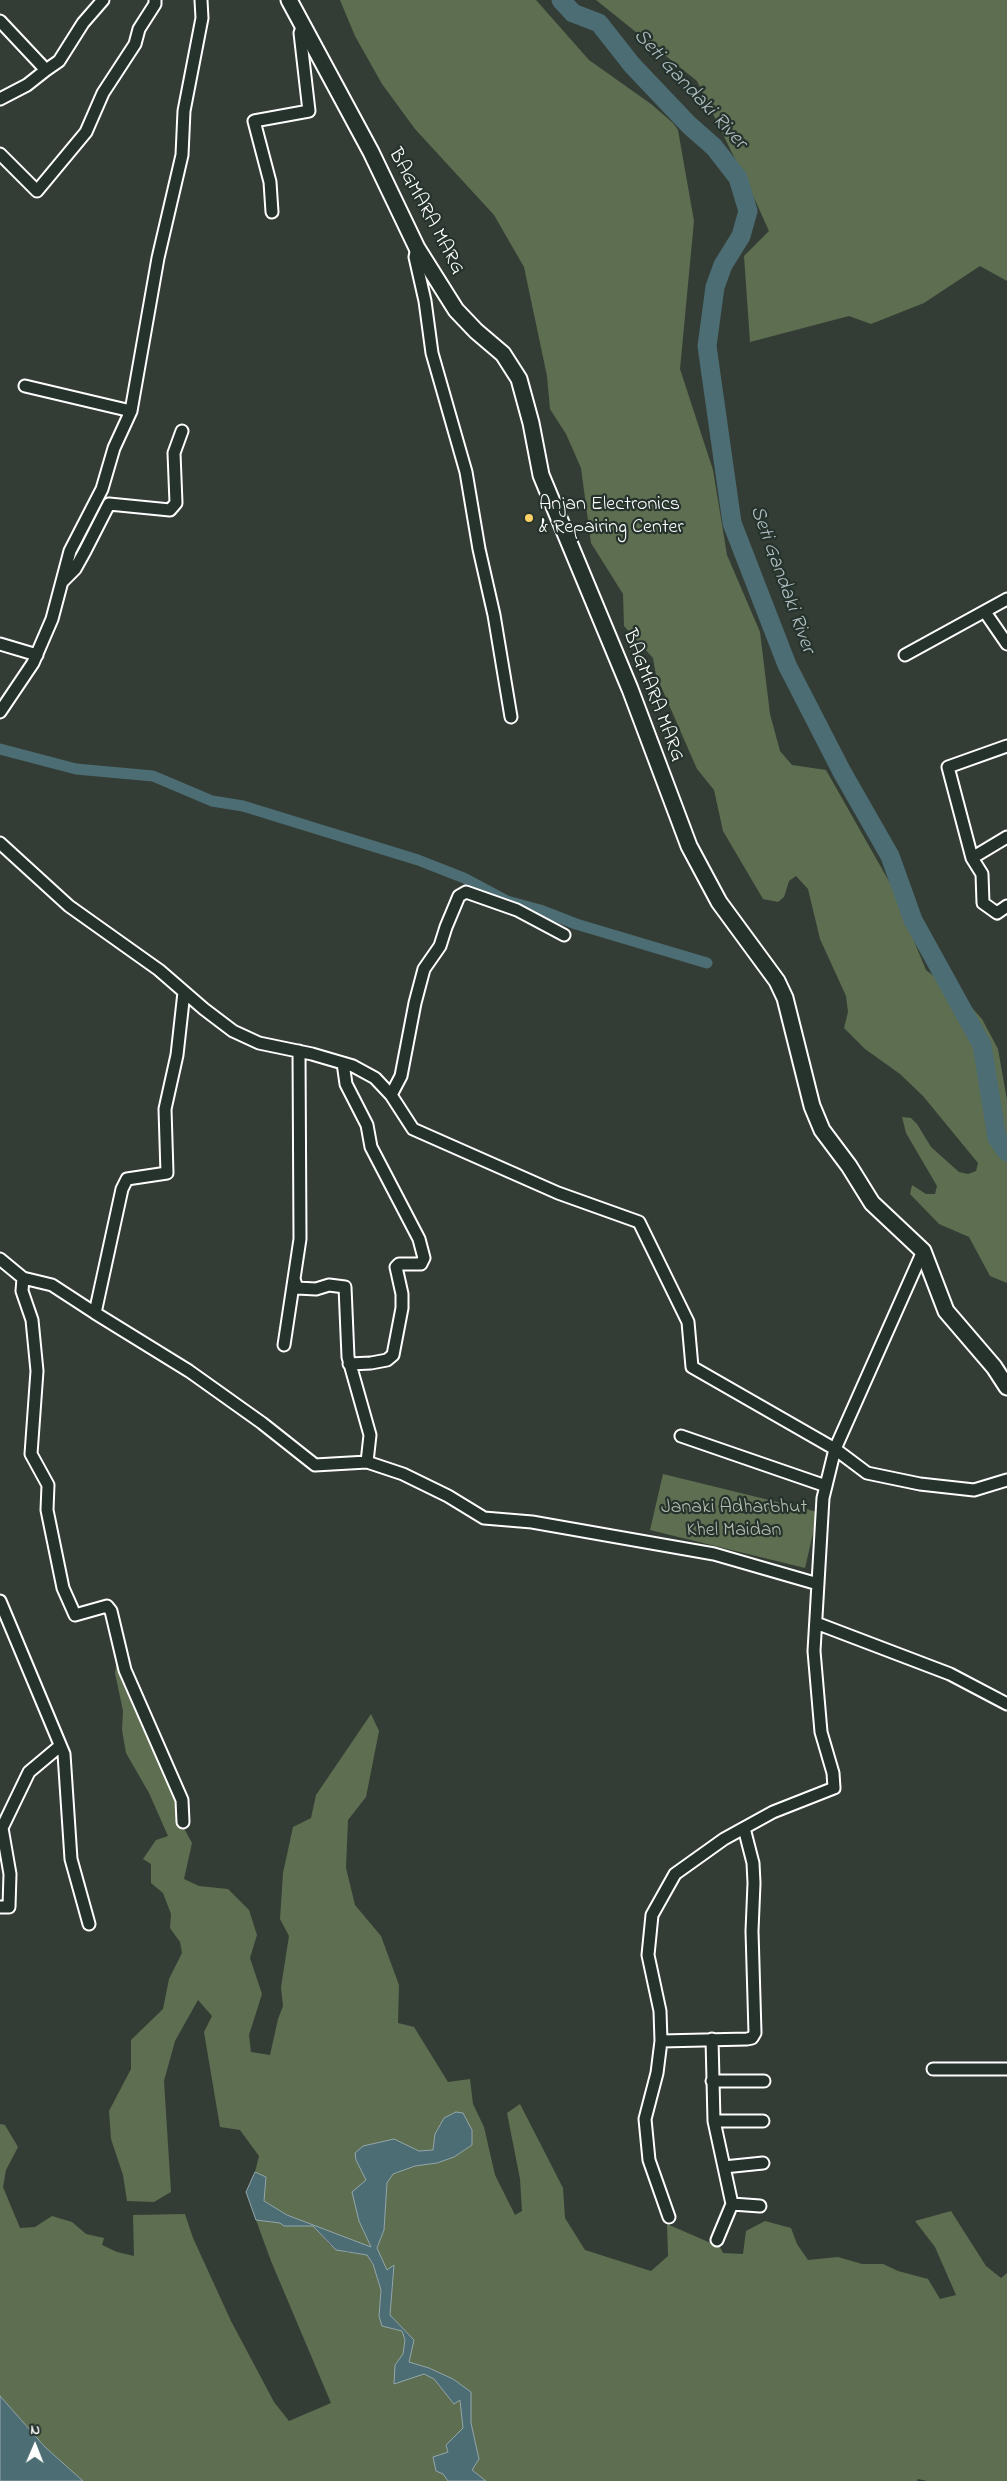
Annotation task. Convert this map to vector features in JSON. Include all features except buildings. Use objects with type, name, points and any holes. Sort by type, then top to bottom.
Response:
[{"type":"main road","name":"BAGMARA MARG","points":[[290,0],[371,152],[417,248],[456,310],[476,331],[503,354],[519,378],[531,423],[541,475],[630,689],[689,846],[719,902],[777,981],[785,998],[812,1106],[822,1130],[849,1166],[872,1204],[923,1251],[946,1311],[989,1360],[1007,1387]]},
{"type":"street","points":[[0,100],[59,62],[83,23],[103,0]]},
{"type":"street","points":[[0,154],[37,191],[86,132],[103,93],[120,64],[135,44],[139,29],[155,4],[155,0]]},
{"type":"street","points":[[0,712],[37,655],[52,619],[70,551],[102,489],[114,448],[131,411],[158,258],[182,155],[184,111],[202,18],[201,0]]},
{"type":"street","points":[[0,22],[46,70]]},
{"type":"street","points":[[272,212],[270,182],[254,121],[309,111],[300,34],[303,25]]},
{"type":"street","points":[[417,248],[416,257],[425,301],[432,352],[466,472],[479,549],[494,615],[511,717]]},
{"type":"street","points":[[25,386],[131,411]]},
{"type":"street","points":[[62,582],[75,569],[109,504],[170,510],[176,503],[174,453],[182,431]]},
{"type":"street","points":[[905,655],[1007,599]]},
{"type":"street","points":[[985,612],[1007,644]]},
{"type":"street","points":[[0,644],[37,655]]},
{"type":"street","points":[[1007,746],[948,767],[972,858],[982,874],[983,903],[997,913],[1007,906]]},
{"type":"street","points":[[972,858],[1007,837]]},
{"type":"street","points":[[0,843],[70,906],[159,970],[233,1031],[259,1043],[343,1063],[376,1078],[391,1095],[413,1129],[558,1193],[639,1222],[688,1322],[692,1367],[835,1449],[867,1473],[920,1484],[974,1490],[1007,1480]]},
{"type":"street","points":[[391,1095],[400,1076],[424,969],[440,946],[459,896],[466,892],[517,910],[564,935]]},
{"type":"street","points":[[95,1314],[122,1189],[128,1179],[167,1173],[166,1109],[177,1055],[184,992]]},
{"type":"street","points":[[284,1345],[300,1239],[299,1051]]},
{"type":"street","points":[[343,1063],[346,1084],[367,1125],[371,1146],[419,1239],[424,1258],[421,1264],[399,1264],[396,1267],[402,1294],[402,1308],[393,1355],[387,1360],[349,1364]]},
{"type":"street","points":[[669,2217],[649,2160],[645,2119],[657,2073],[661,2041],[660,2011],[648,1955],[652,1915],[675,1874],[724,1839],[773,1812],[834,1788],[833,1773],[821,1732],[816,1692],[814,1651],[823,1498],[835,1449],[923,1251]]},
{"type":"street","points":[[0,1259],[24,1278],[52,1285],[95,1314],[189,1371],[262,1423],[316,1465],[367,1462],[403,1474],[448,1496],[484,1518],[532,1522],[714,1554],[818,1584]]},
{"type":"street","points":[[24,1278],[22,1291],[32,1320],[37,1371],[30,1454],[48,1485],[47,1510],[63,1588],[75,1615],[107,1606],[111,1611],[125,1670],[182,1800],[184,1822]]},
{"type":"street","points":[[294,1279],[297,1288],[316,1289],[329,1285],[345,1287],[349,1364],[370,1435],[367,1462]]},
{"type":"street","points":[[681,1436],[826,1486]]},
{"type":"street","points":[[0,1601],[64,1754],[71,1859],[89,1924]]},
{"type":"street","points":[[816,1622],[950,1674],[1007,1704]]},
{"type":"street","points":[[0,1907],[9,1908],[10,1874],[2,1828],[30,1772],[60,1746]]},
{"type":"street","points":[[661,2041],[747,2039],[752,2038],[755,2034],[752,1931],[753,1863],[744,1828]]},
{"type":"street","points":[[712,2039],[714,2121],[732,2204],[717,2240]]},
{"type":"street","points":[[933,2069],[1007,2068]]},
{"type":"street","points":[[712,2081],[764,2081]]},
{"type":"street","points":[[714,2121],[763,2121]]},
{"type":"street","points":[[724,2166],[763,2164]]},
{"type":"street","points":[[732,2204],[760,2206]]},
{"type":"green space","points":[[340,0],[536,0],[589,60],[651,104],[673,123],[678,130],[694,221],[680,369],[713,470],[727,555],[760,632],[770,714],[780,751],[792,765],[826,770],[890,883],[926,970],[965,1000],[982,1019],[998,1049],[1007,1100],[1007,1283],[990,1276],[969,1237],[939,1224],[910,1194],[912,1185],[926,1194],[935,1194],[937,1186],[906,1133],[902,1117],[911,1118],[917,1124],[931,1147],[959,1172],[968,1174],[976,1171],[978,1163],[923,1096],[900,1074],[865,1049],[844,1028],[848,1012],[846,996],[820,939],[808,889],[796,876],[789,881],[784,897],[778,902],[763,899],[723,831],[714,790],[697,769],[656,675],[653,658],[624,626],[623,594],[591,543],[581,468],[566,434],[550,409],[547,376],[524,267],[494,215],[415,129],[382,84],[355,36]]},
{"type":"green space","points":[[596,0],[1007,0],[1007,281],[980,266],[924,303],[871,324],[849,316],[750,342],[744,256],[769,231],[697,81]]},
{"type":"green space","name":"Janaki Adharbhut Khel Maidan","points":[[663,1474],[818,1512],[805,1568],[650,1530]]},
{"type":"green space","points":[[118,1652],[179,1799],[179,1819],[192,1843],[184,1879],[199,1886],[228,1889],[249,1910],[257,1935],[250,1958],[262,1994],[249,2035],[251,2052],[270,2055],[283,2006],[281,1987],[289,1936],[280,1919],[283,1873],[293,1827],[311,1818],[316,1795],[371,1714],[379,1731],[366,1797],[348,1820],[346,1868],[355,1905],[381,1936],[399,1985],[398,2023],[414,2027],[448,2082],[470,2079],[473,2104],[484,2127],[495,2175],[515,2215],[522,2211],[520,2179],[507,2113],[520,2104],[563,2188],[565,2218],[585,2250],[651,2271],[668,2256],[667,2224],[720,2247],[723,2253],[743,2254],[746,2231],[765,2221],[791,2228],[797,2244],[808,2260],[838,2257],[862,2264],[883,2264],[898,2271],[928,2279],[940,2299],[956,2295],[935,2247],[915,2221],[951,2211],[986,2266],[1001,2278],[1007,2273],[1007,2481],[927,2481],[918,2479],[917,2481],[486,2481],[472,2470],[479,2459],[471,2423],[471,2392],[453,2379],[429,2368],[408,2363],[414,2340],[390,2315],[394,2265],[387,2270],[377,2248],[384,2230],[387,2183],[393,2174],[415,2166],[437,2163],[454,2157],[472,2145],[435,2134],[433,2150],[419,2151],[394,2140],[363,2146],[356,2160],[367,2180],[359,2221],[371,2247],[287,2215],[264,2201],[266,2177],[255,2172],[259,2156],[240,2130],[220,2127],[204,2032],[212,2016],[198,2000],[175,2041],[164,2081],[171,2192],[154,2202],[127,2201],[123,2175],[111,2139],[109,2111],[131,2069],[131,2040],[163,2009],[169,1979],[182,1953],[180,1942],[170,1928],[171,1914],[163,1893],[151,1883],[151,1864],[143,1859],[156,1840],[168,1836],[149,1793],[126,1753],[122,1730],[123,1711],[115,1673]]},
{"type":"green space","points":[[0,2124],[5,2125],[18,2147],[6,2170],[3,2187],[20,2228],[35,2227],[52,2216],[72,2222],[86,2234],[104,2238],[102,2245],[117,2252],[134,2256],[133,2215],[185,2214],[193,2238],[231,2321],[274,2402],[289,2421],[331,2403],[271,2261],[256,2220],[281,2223],[284,2226],[314,2226],[330,2245],[344,2252],[367,2255],[373,2264],[381,2290],[379,2316],[382,2325],[402,2331],[405,2340],[403,2354],[395,2365],[409,2378],[424,2374],[434,2378],[453,2403],[460,2399],[463,2428],[446,2445],[448,2452],[443,2474],[448,2481],[83,2481],[45,2447],[0,2396]]},
{"type":"water","points":[[456,2112],[463,2113],[472,2130],[472,2145],[454,2157],[437,2163],[415,2166],[393,2174],[387,2183],[384,2230],[377,2248],[387,2270],[394,2265],[390,2315],[414,2340],[409,2362],[429,2368],[453,2379],[471,2392],[471,2423],[479,2459],[472,2470],[486,2481],[448,2481],[443,2474],[436,2471],[433,2457],[448,2452],[446,2445],[463,2428],[460,2400],[454,2404],[434,2379],[424,2374],[394,2384],[395,2365],[403,2354],[405,2340],[402,2331],[382,2326],[379,2316],[381,2290],[373,2264],[367,2255],[336,2250],[313,2226],[284,2226],[280,2223],[256,2220],[246,2192],[255,2172],[266,2177],[264,2201],[287,2215],[371,2247],[359,2221],[352,2192],[366,2180],[356,2160],[355,2153],[363,2146],[394,2139],[419,2151],[433,2150],[435,2134],[444,2118]]},
{"type":"water","points":[[0,2396],[45,2447],[83,2481],[0,2481]]},
{"type":"waterway","name":"Seti Gandaki River","points":[[561,0],[573,13],[599,23],[632,65],[689,125],[714,147],[738,178],[748,211],[741,236],[723,265],[715,287],[707,346],[732,523],[787,665],[842,772],[890,856],[913,920],[982,1045],[997,1138],[1007,1152]]},
{"type":"waterway","points":[[0,749],[76,769],[153,776],[212,801],[243,806],[418,860],[464,878],[507,901],[540,910],[576,924],[707,963]]},
{"type":"place","name":"Anjan Electronics & Repairing Center","points":[[529,518]]}]
